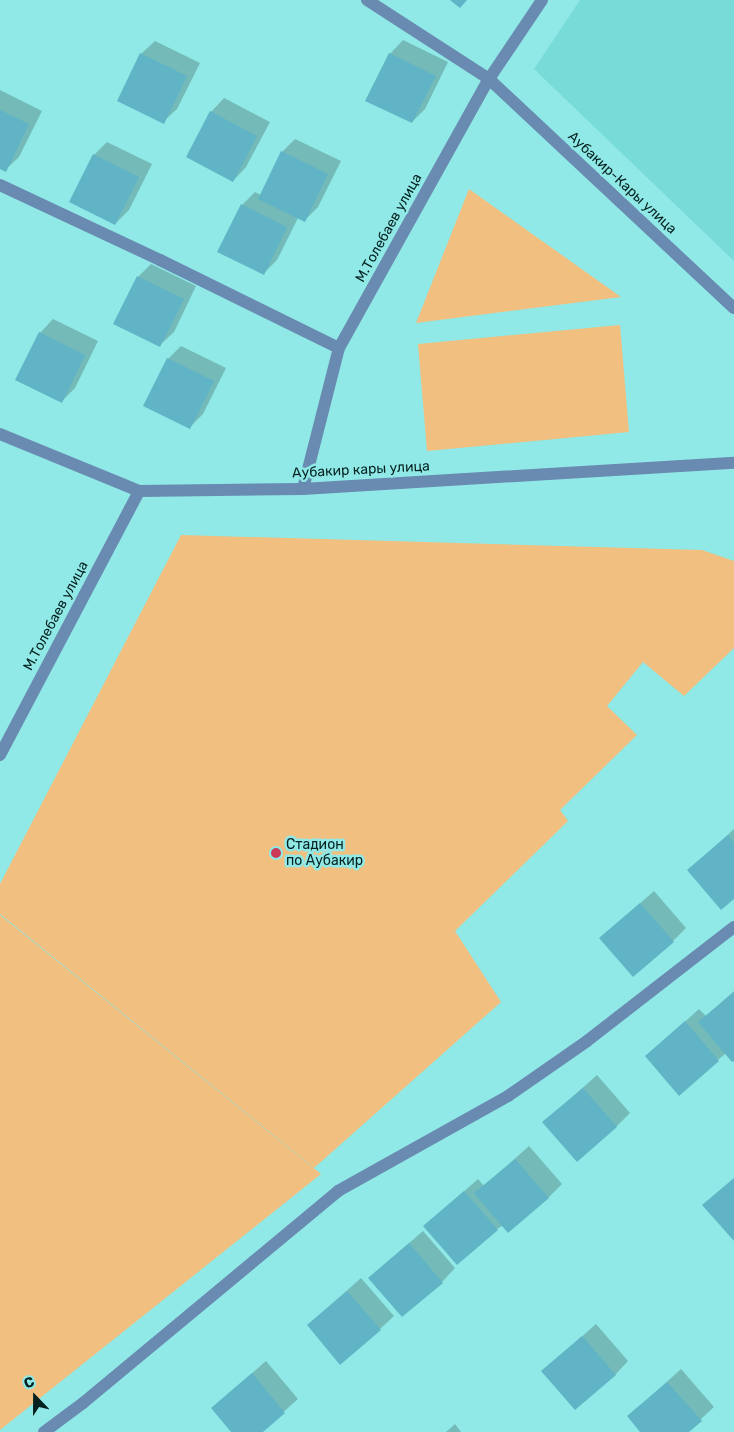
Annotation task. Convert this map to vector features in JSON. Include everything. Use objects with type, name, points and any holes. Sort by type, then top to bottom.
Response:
[{"type":"street","name":"Аубакир-Кары улица","points":[[367,0],[489,79],[734,308]]},
{"type":"street","name":"М.Толебаев улица","points":[[303,489],[339,348],[489,79],[542,0]]},
{"type":"street","points":[[0,185],[339,348]]},
{"type":"street","name":"Аубакир кары улица","points":[[0,434],[140,491],[303,489],[734,463]]},
{"type":"street","name":"М.Толебаев улица","points":[[0,755],[140,491]]},
{"type":"street","points":[[44,1432],[83,1403],[338,1191],[508,1096],[587,1041],[734,927]]},
{"type":"shaded area","points":[[580,0],[734,0],[734,261],[534,69]]},
{"type":"shaded area","points":[[469,189],[621,297],[416,323]]},
{"type":"shaded area","points":[[620,325],[629,432],[427,451],[418,344]]},
{"type":"shaded area","name":"Стадион по Аубакир","points":[[181,535],[702,550],[734,561],[734,648],[684,696],[643,662],[607,706],[637,735],[560,810],[568,821],[455,931],[501,1002],[314,1168],[0,914],[0,884]]},
{"type":"shaded area","points":[[0,915],[321,1174],[0,1430]]},
{"type":"building","points":[[450,0],[467,0],[460,8]]},
{"type":"building","points":[[140,53],[187,76],[164,124],[117,101]]},
{"type":"building","points":[[389,53],[436,76],[412,123],[365,101]]},
{"type":"building","points":[[0,110],[29,124],[6,172],[0,169]]},
{"type":"building","points":[[210,111],[257,136],[233,182],[186,157]]},
{"type":"building","points":[[281,151],[328,174],[305,222],[258,199]]},
{"type":"building","points":[[93,154],[139,177],[115,225],[69,202]]},
{"type":"building","points":[[241,204],[287,227],[264,275],[217,252]]},
{"type":"building","points":[[137,276],[184,299],[160,347],[113,324]]},
{"type":"building","points":[[39,332],[85,355],[62,403],[15,380]]},
{"type":"building","points":[[167,358],[214,381],[190,429],[143,406]]},
{"type":"building","points":[[728,835],[734,843],[734,899],[721,910],[687,870]]},
{"type":"building","points":[[640,903],[674,942],[633,977],[599,938]]},
{"type":"building","points":[[734,992],[734,1061],[732,1062],[698,1022]]},
{"type":"building","points":[[685,1021],[719,1061],[679,1096],[645,1056]]},
{"type":"building","points":[[583,1088],[617,1127],[577,1162],[542,1122]]},
{"type":"building","points":[[515,1159],[549,1198],[508,1233],[474,1193]]},
{"type":"building","points":[[734,1178],[734,1241],[702,1205]]},
{"type":"building","points":[[464,1191],[498,1230],[457,1265],[423,1226]]},
{"type":"building","points":[[409,1243],[443,1283],[402,1317],[368,1278]]},
{"type":"building","points":[[347,1291],[381,1330],[340,1365],[307,1325]]},
{"type":"building","points":[[582,1336],[616,1375],[575,1410],[541,1371]]},
{"type":"building","points":[[252,1373],[285,1413],[263,1432],[231,1432],[211,1408]]},
{"type":"building","points":[[667,1382],[702,1421],[689,1432],[640,1432],[627,1416]]},
{"type":"place","name":"Стадион по Аубакир","points":[[276,853]]}]
